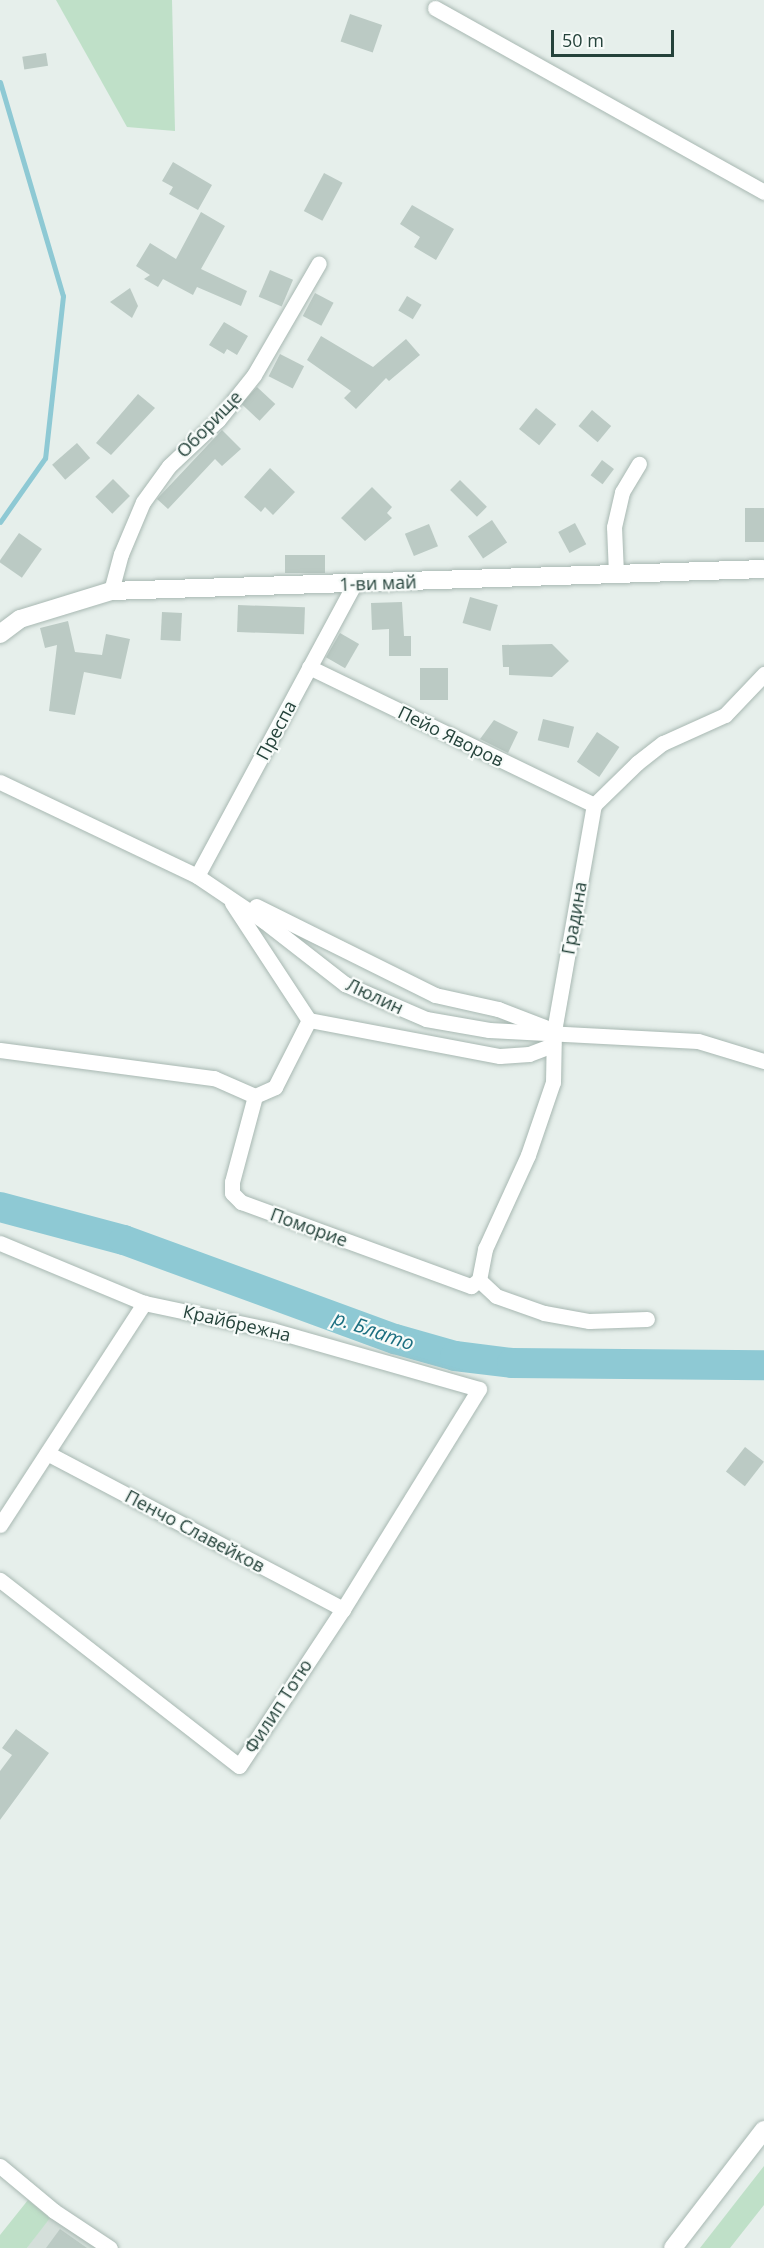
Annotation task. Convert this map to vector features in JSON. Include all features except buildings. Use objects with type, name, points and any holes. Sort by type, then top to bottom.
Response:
[{"type":"street","points":[[435,8],[764,192]]},
{"type":"street","name":"Оборище","points":[[111,591],[121,554],[143,502],[169,466],[218,420],[254,375],[319,263]]},
{"type":"street","points":[[616,574],[614,527],[622,492],[639,464]]},
{"type":"street","name":"1-ви май","points":[[0,634],[20,619],[111,591],[764,569]]},
{"type":"street","name":"Преспа","points":[[197,876],[354,584]]},
{"type":"street","name":"Пейо Яворов","points":[[309,668],[594,805]]},
{"type":"street","points":[[594,805],[637,763],[663,743],[725,715],[764,674]]},
{"type":"street","name":"Люлин","points":[[0,782],[197,876],[264,921],[345,984],[426,1018],[489,1030],[553,1038],[698,1041],[764,1061]]},
{"type":"street","name":"Градина","points":[[553,1038],[594,805]]},
{"type":"street","points":[[212,887],[237,896],[435,995],[498,1009],[553,1038]]},
{"type":"street","points":[[230,900],[309,1020],[500,1056],[530,1054],[553,1038]]},
{"type":"street","points":[[0,1050],[214,1078],[255,1096],[275,1087],[309,1020]]},
{"type":"street","points":[[553,1038],[553,1082],[528,1155],[485,1248],[479,1280],[496,1296],[544,1313],[589,1321],[647,1319]]},
{"type":"street","name":"Поморие","points":[[255,1096],[232,1182],[232,1193],[240,1202],[461,1283],[471,1286],[479,1280]]},
{"type":"street","name":"Крайбрежна","points":[[0,1243],[144,1303],[272,1330],[478,1389]]},
{"type":"street","points":[[0,1526],[144,1303]]},
{"type":"street","name":"Филип Тотю","points":[[0,1580],[239,1766],[343,1609],[478,1389]]},
{"type":"street","name":"Пенчо Славейков","points":[[46,1453],[343,1609]]},
{"type":"street","points":[[674,2248],[764,2130]]},
{"type":"street","points":[[0,2166],[54,2211],[111,2248]]},
{"type":"shaded area","points":[[54,2211],[110,2248],[27,2248]]},
{"type":"green space","points":[[56,0],[172,0],[175,131],[127,127]]},
{"type":"green space","points":[[764,2166],[764,2205],[730,2248],[700,2248]]},
{"type":"green space","points":[[28,2200],[50,2218],[27,2248],[0,2248],[0,2235]]},
{"type":"waterway","points":[[0,82],[63,296],[45,458],[0,522]]},
{"type":"waterway","name":"р. Блато","points":[[0,1207],[124,1240],[395,1339],[455,1356],[512,1363],[764,1365]]}]
